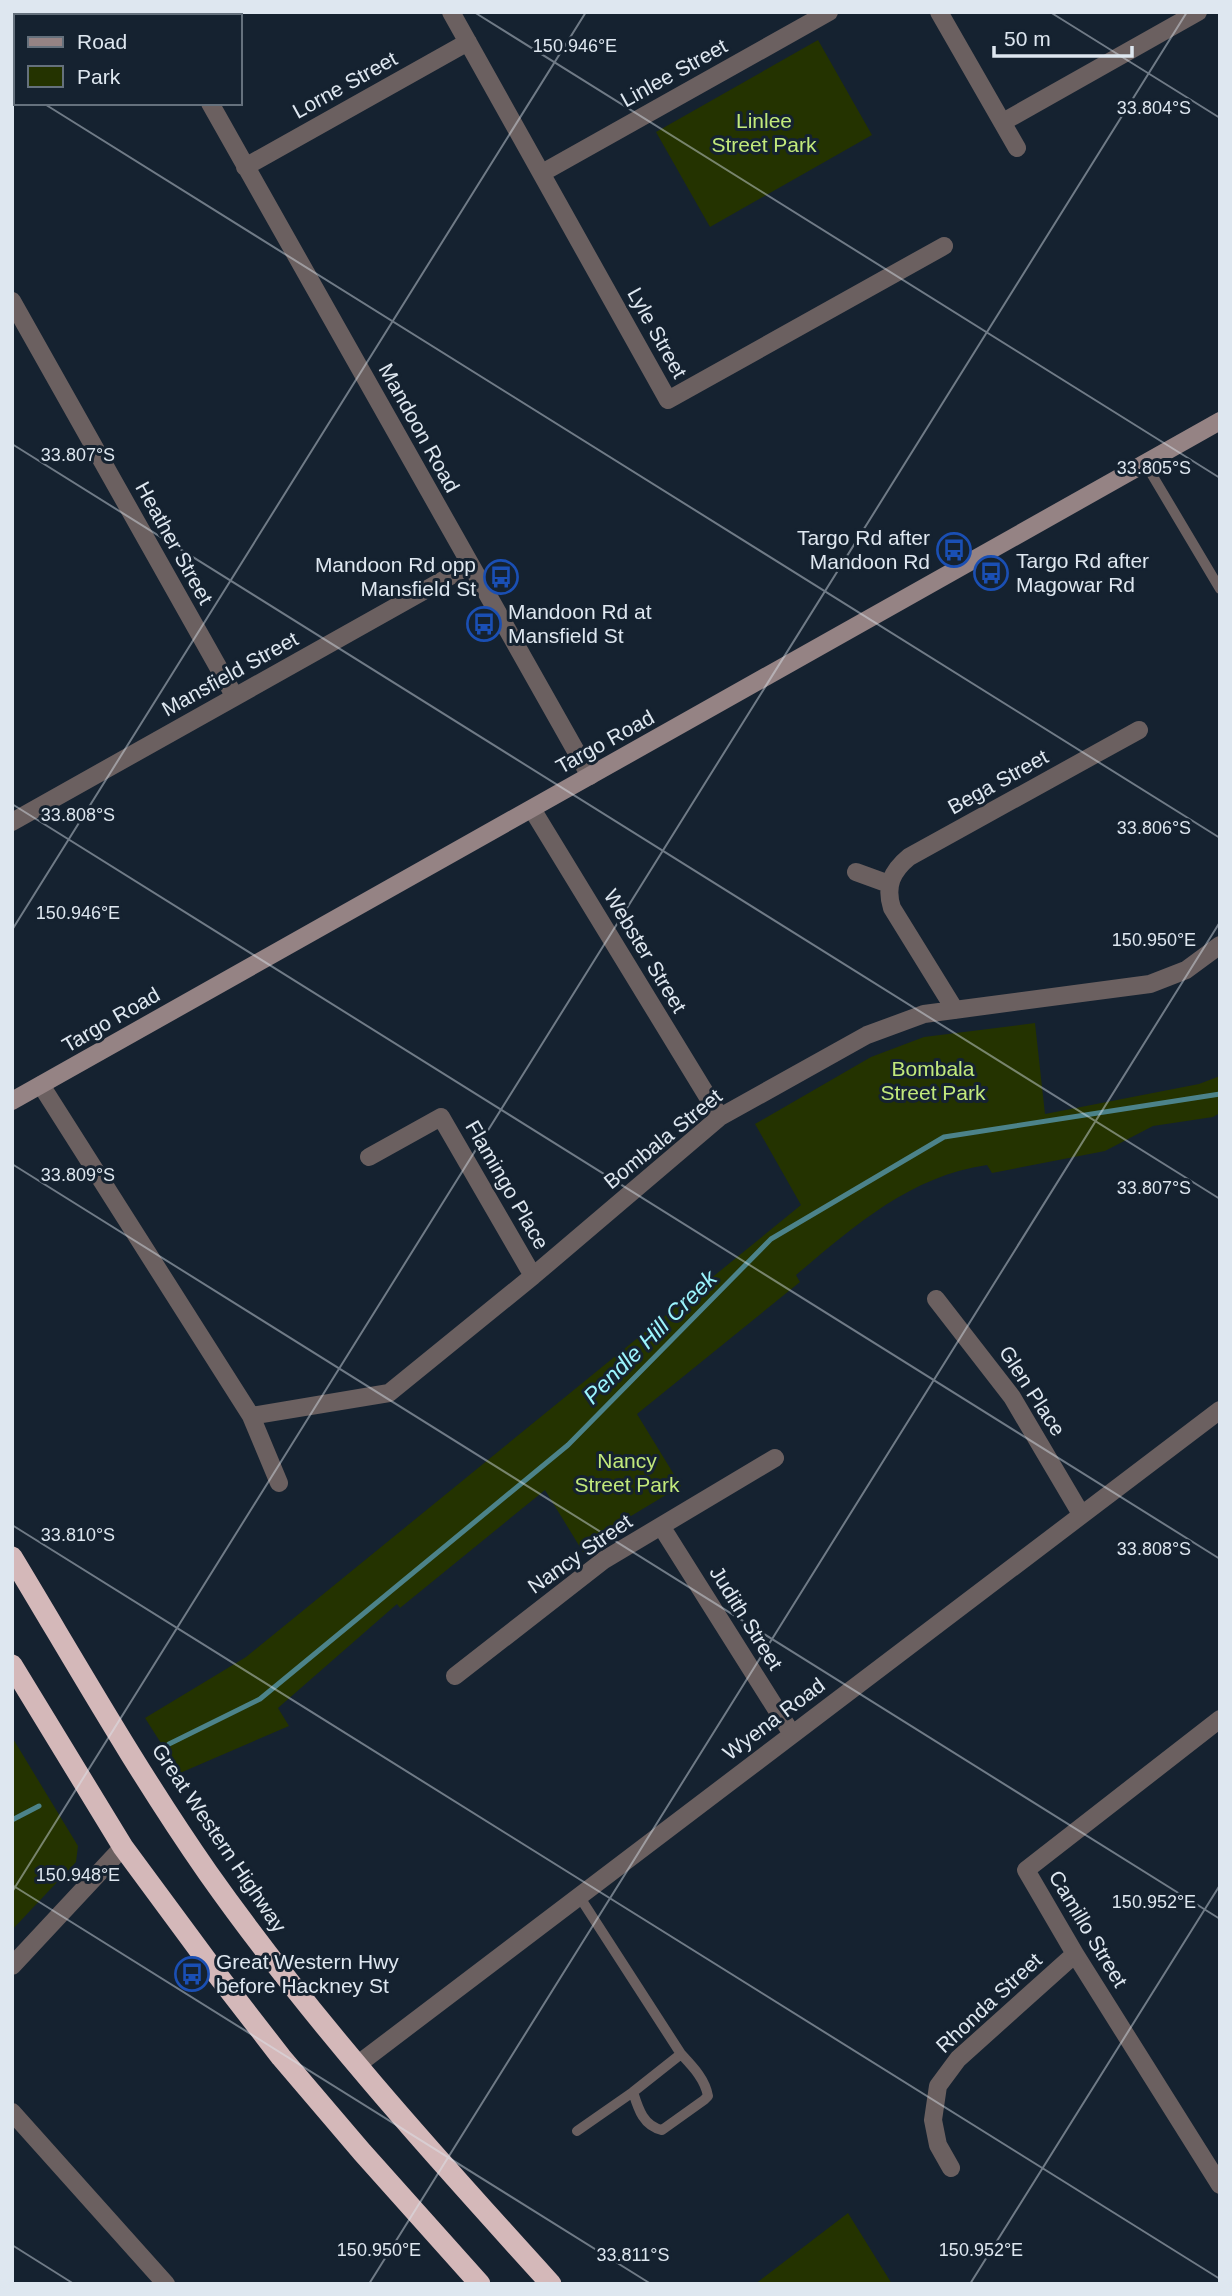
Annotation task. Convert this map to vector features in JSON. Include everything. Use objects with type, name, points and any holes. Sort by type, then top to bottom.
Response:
[{"type":"highway","name":"Great Western Highway","points":[[12,1557],[207,1872],[356,2065],[551,2284]]},
{"type":"highway","points":[[12,1665],[123,1847],[281,2057],[480,2284]]},
{"type":"street","name":"Lyle Street","points":[[451,12],[668,400],[944,246]]},
{"type":"street","name":"Linlee Street","points":[[542,173],[829,12]]},
{"type":"street","points":[[939,12],[1017,148]]},
{"type":"street","points":[[1003,122],[1198,12]]},
{"type":"street","name":"Lorne Street","points":[[245,167],[468,42]]},
{"type":"street","name":"Mandoon Road","points":[[211,105],[590,776]]},
{"type":"street","name":"Heather Street","points":[[12,301],[235,697]]},
{"type":"street","name":"Targo Road","points":[[12,1101],[1220,421]]},
{"type":"street","name":"Mansfield Street","points":[[13,821],[470,565]]},
{"type":"street","name":"Bega Street","points":[[889,884],[895,872],[909,858],[1139,730]]},
{"type":"street","name":"Webster Street","points":[[532,809],[720,1117]]},
{"type":"street","points":[[856,872],[889,884],[892,908],[955,1010]]},
{"type":"street","name":"Bombala Street","points":[[251,1416],[389,1393],[533,1276],[720,1117],[867,1035],[913,1018],[955,1010],[1150,984],[1186,970],[1220,945]]},
{"type":"street","points":[[41,1085],[251,1416],[279,1483]]},
{"type":"street","name":"Flamingo Place","points":[[369,1157],[440,1116],[533,1276]]},
{"type":"street","name":"Glen Place","points":[[936,1299],[1012,1397],[1082,1514]]},
{"type":"street","name":"Wyena Road","points":[[356,2065],[1220,1410]]},
{"type":"street","name":"Nancy Street","points":[[455,1676],[604,1560],[775,1458]]},
{"type":"street","name":"Judith Street","points":[[661,1526],[792,1734]]},
{"type":"street","name":"Camillo Street","points":[[1220,1719],[1026,1870],[1075,1954],[1220,2185]]},
{"type":"street","points":[[12,1966],[123,1847]]},
{"type":"street","name":"Rhonda Street","points":[[951,2168],[938,2145],[933,2120],[938,2086],[958,2059],[1075,1954]]},
{"type":"street","points":[[12,2112],[166,2284]]},
{"type":"lane","points":[[1145,463],[1220,589]]},
{"type":"lane","points":[[579,1896],[681,2054],[704,2083],[708,2096],[662,2130],[650,2125],[640,2112],[632,2092]]},
{"type":"lane","points":[[577,2130],[681,2054]]},
{"type":"green space","name":"Linlee Street Park","points":[[818,40],[872,135],[710,227],[656,132]]},
{"type":"green space","points":[[1035,1023],[1045,1114],[1199,1084],[1220,1076],[1220,1113],[1213,1117],[1153,1126],[1105,1151],[992,1173],[987,1165],[959,1171],[933,1180],[884,1206],[817,1257],[796,1275],[800,1282],[637,1414],[681,1486],[616,1525],[583,1552],[545,1490],[400,1608],[397,1604],[278,1708],[289,1726],[180,1773],[145,1718],[246,1657],[801,1205],[755,1124],[871,1057],[924,1037]]},
{"type":"green space","points":[[12,1737],[78,1846],[76,1862],[12,1930]]},
{"type":"green space","points":[[848,2213],[892,2284],[755,2284]]},
{"type":"waterway","name":"Pendle Hill Creek","points":[[169,1744],[260,1699],[568,1445],[771,1239],[944,1137],[1220,1094]]},
{"type":"waterway","name":"Pendle Hill Creek","points":[[12,1820],[39,1806]]},
{"type":"place","name":"Targo Rd after Mandoon Rd","points":[[954,550]]},
{"type":"place","name":"Targo Rd after Magowar Rd","points":[[991,573]]},
{"type":"place","name":"Mandoon Rd opp Mansfield St","points":[[501,577]]},
{"type":"place","name":"Mandoon Rd at Mansfield St","points":[[484,624]]},
{"type":"place","name":"Great Western Hwy before Hackney St","points":[[192,1974]]},
{"type":"park label","name":"Bombala Street Park","points":[[933,1081]]},
{"type":"park label","name":"Nancy Street Park","points":[[627,1473]]}]
